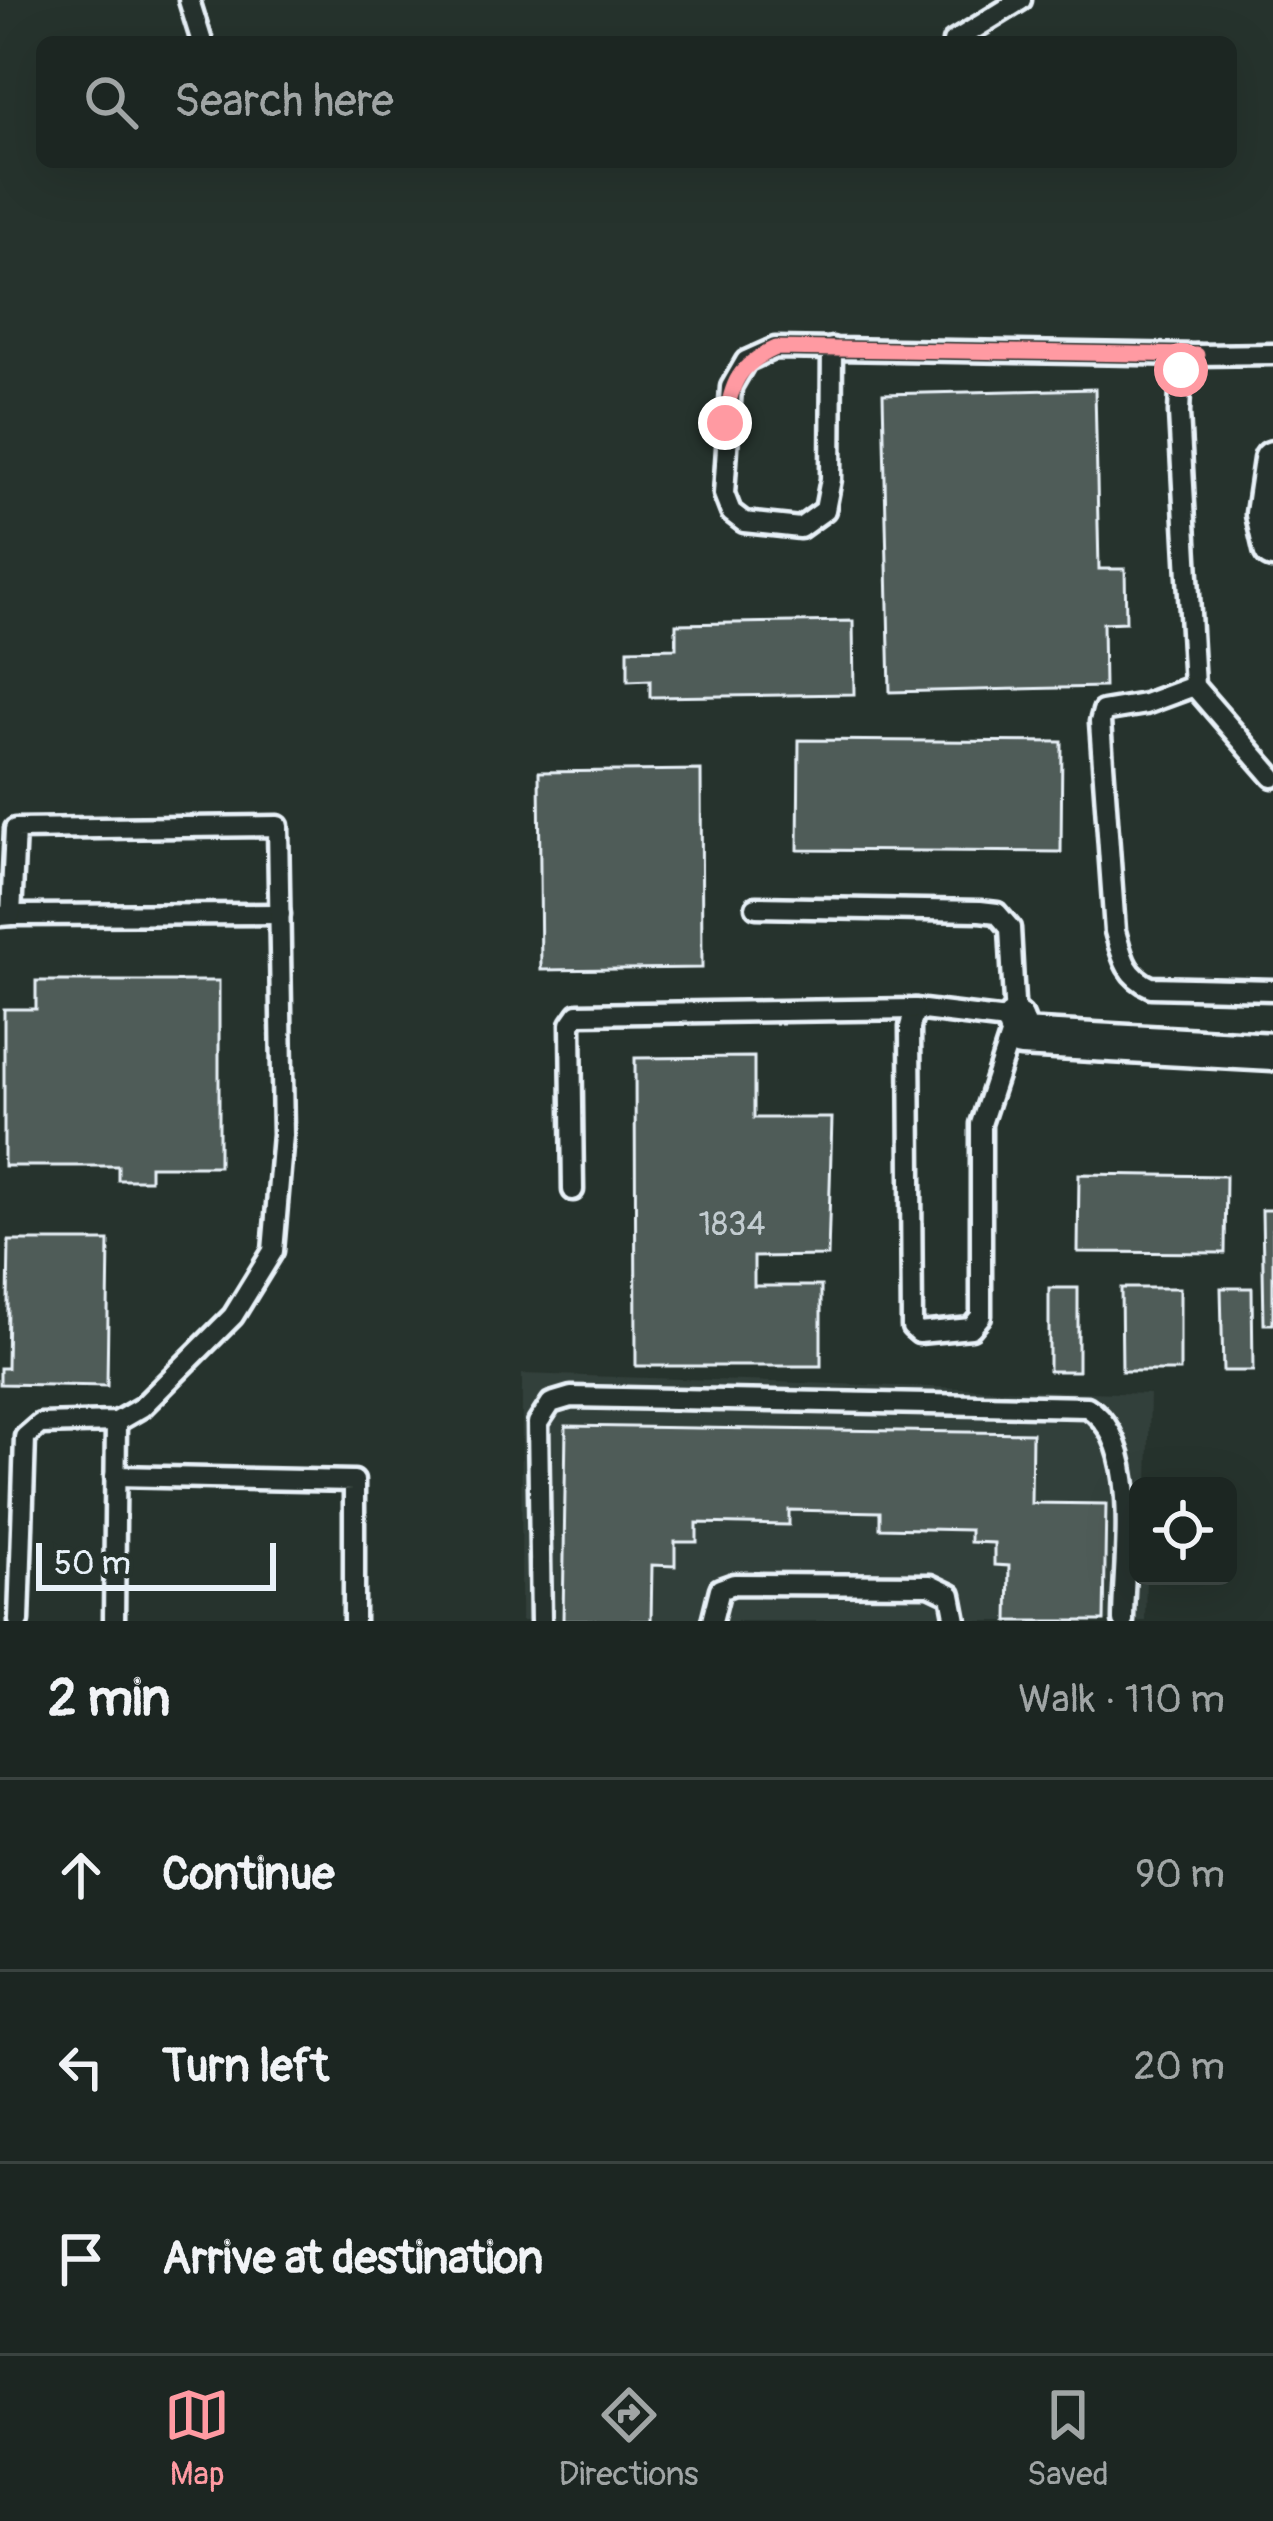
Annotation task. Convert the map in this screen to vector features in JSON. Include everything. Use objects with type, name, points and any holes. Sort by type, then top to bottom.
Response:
[{"type":"street","points":[[1273,460],[1265,514],[1273,549]]},
{"type":"street","points":[[1016,1021],[1021,1038],[1273,1052]]},
{"type":"lane","points":[[189,0],[200,36]]},
{"type":"lane","points":[[963,36],[1021,0]]},
{"type":"lane","points":[[832,348],[831,479],[825,510],[800,528],[744,522],[731,512],[724,494],[730,387],[746,361],[776,348],[832,348],[1197,355],[1273,354]]},
{"type":"lane","points":[[1197,355],[1181,370],[1179,413],[1194,686],[1273,777]]},
{"type":"lane","points":[[1194,686],[1145,704],[1103,711],[1115,931],[1124,964],[1136,981],[1151,987],[1273,990]]},
{"type":"lane","points":[[19,1621],[25,1437],[40,1424],[116,1423],[142,1407],[233,1316],[272,1251],[283,1135],[280,914],[278,826],[16,829],[6,916],[280,914]]},
{"type":"lane","points":[[756,907],[997,913],[1010,928],[1016,1021],[981,1124],[981,1316],[971,1328],[920,1333],[913,1328],[910,1027],[915,1009]]},
{"type":"lane","points":[[573,1190],[571,1024],[578,1014],[915,1009],[1016,1021]]},
{"type":"lane","points":[[541,1621],[538,1423],[551,1403],[594,1397],[1088,1407],[1111,1428],[1124,1459],[1123,1621]]},
{"type":"lane","points":[[114,1621],[116,1423]]},
{"type":"lane","points":[[115,1476],[354,1481],[354,1621]]},
{"type":"lane","points":[[712,1621],[720,1588],[757,1584],[929,1585],[951,1595],[956,1621]]},
{"type":"shaded area","points":[[522,1374],[1150,1394],[1148,1477],[1129,1477],[1129,1585],[1146,1585],[1145,1621],[521,1621]]},
{"type":"building","points":[[1095,389],[1099,569],[1125,569],[1126,622],[1103,623],[1104,687],[890,692],[883,394]]},
{"type":"building","points":[[853,621],[854,694],[650,697],[650,680],[628,681],[628,649],[676,648],[676,624]]},
{"type":"building","points":[[799,740],[1062,742],[1061,852],[798,850]]},
{"type":"building","points":[[701,770],[702,968],[541,970],[539,772]]},
{"type":"building","points":[[36,981],[219,981],[219,1166],[150,1166],[150,1180],[118,1180],[118,1166],[4,1166],[4,1009],[36,1009]]},
{"type":"building","points":[[754,1057],[754,1118],[832,1118],[828,1256],[754,1257],[754,1286],[821,1286],[821,1366],[636,1366],[635,1058]]},
{"type":"building","points":[[1079,1174],[1226,1176],[1225,1253],[1078,1252]]},
{"type":"building","points":[[1262,1210],[1273,1210],[1273,1324],[1264,1324]]},
{"type":"building","points":[[9,1241],[109,1241],[107,1386],[0,1384],[0,1368],[7,1368]]},
{"type":"building","points":[[1049,1288],[1078,1288],[1078,1371],[1049,1371]]},
{"type":"building","points":[[1121,1288],[1180,1288],[1180,1371],[1122,1371]]},
{"type":"building","points":[[1221,1288],[1252,1288],[1253,1371],[1223,1371]]},
{"type":"building","points":[[566,1426],[1032,1433],[1031,1503],[1106,1504],[1104,1621],[1008,1621],[1009,1566],[994,1565],[994,1543],[970,1542],[970,1530],[880,1528],[880,1512],[789,1510],[789,1525],[697,1523],[697,1542],[675,1542],[675,1566],[652,1565],[651,1621],[563,1621]]},
{"type":"route","points":[[725,423],[730,387],[746,361],[776,348],[1197,355],[1181,370]]}]
